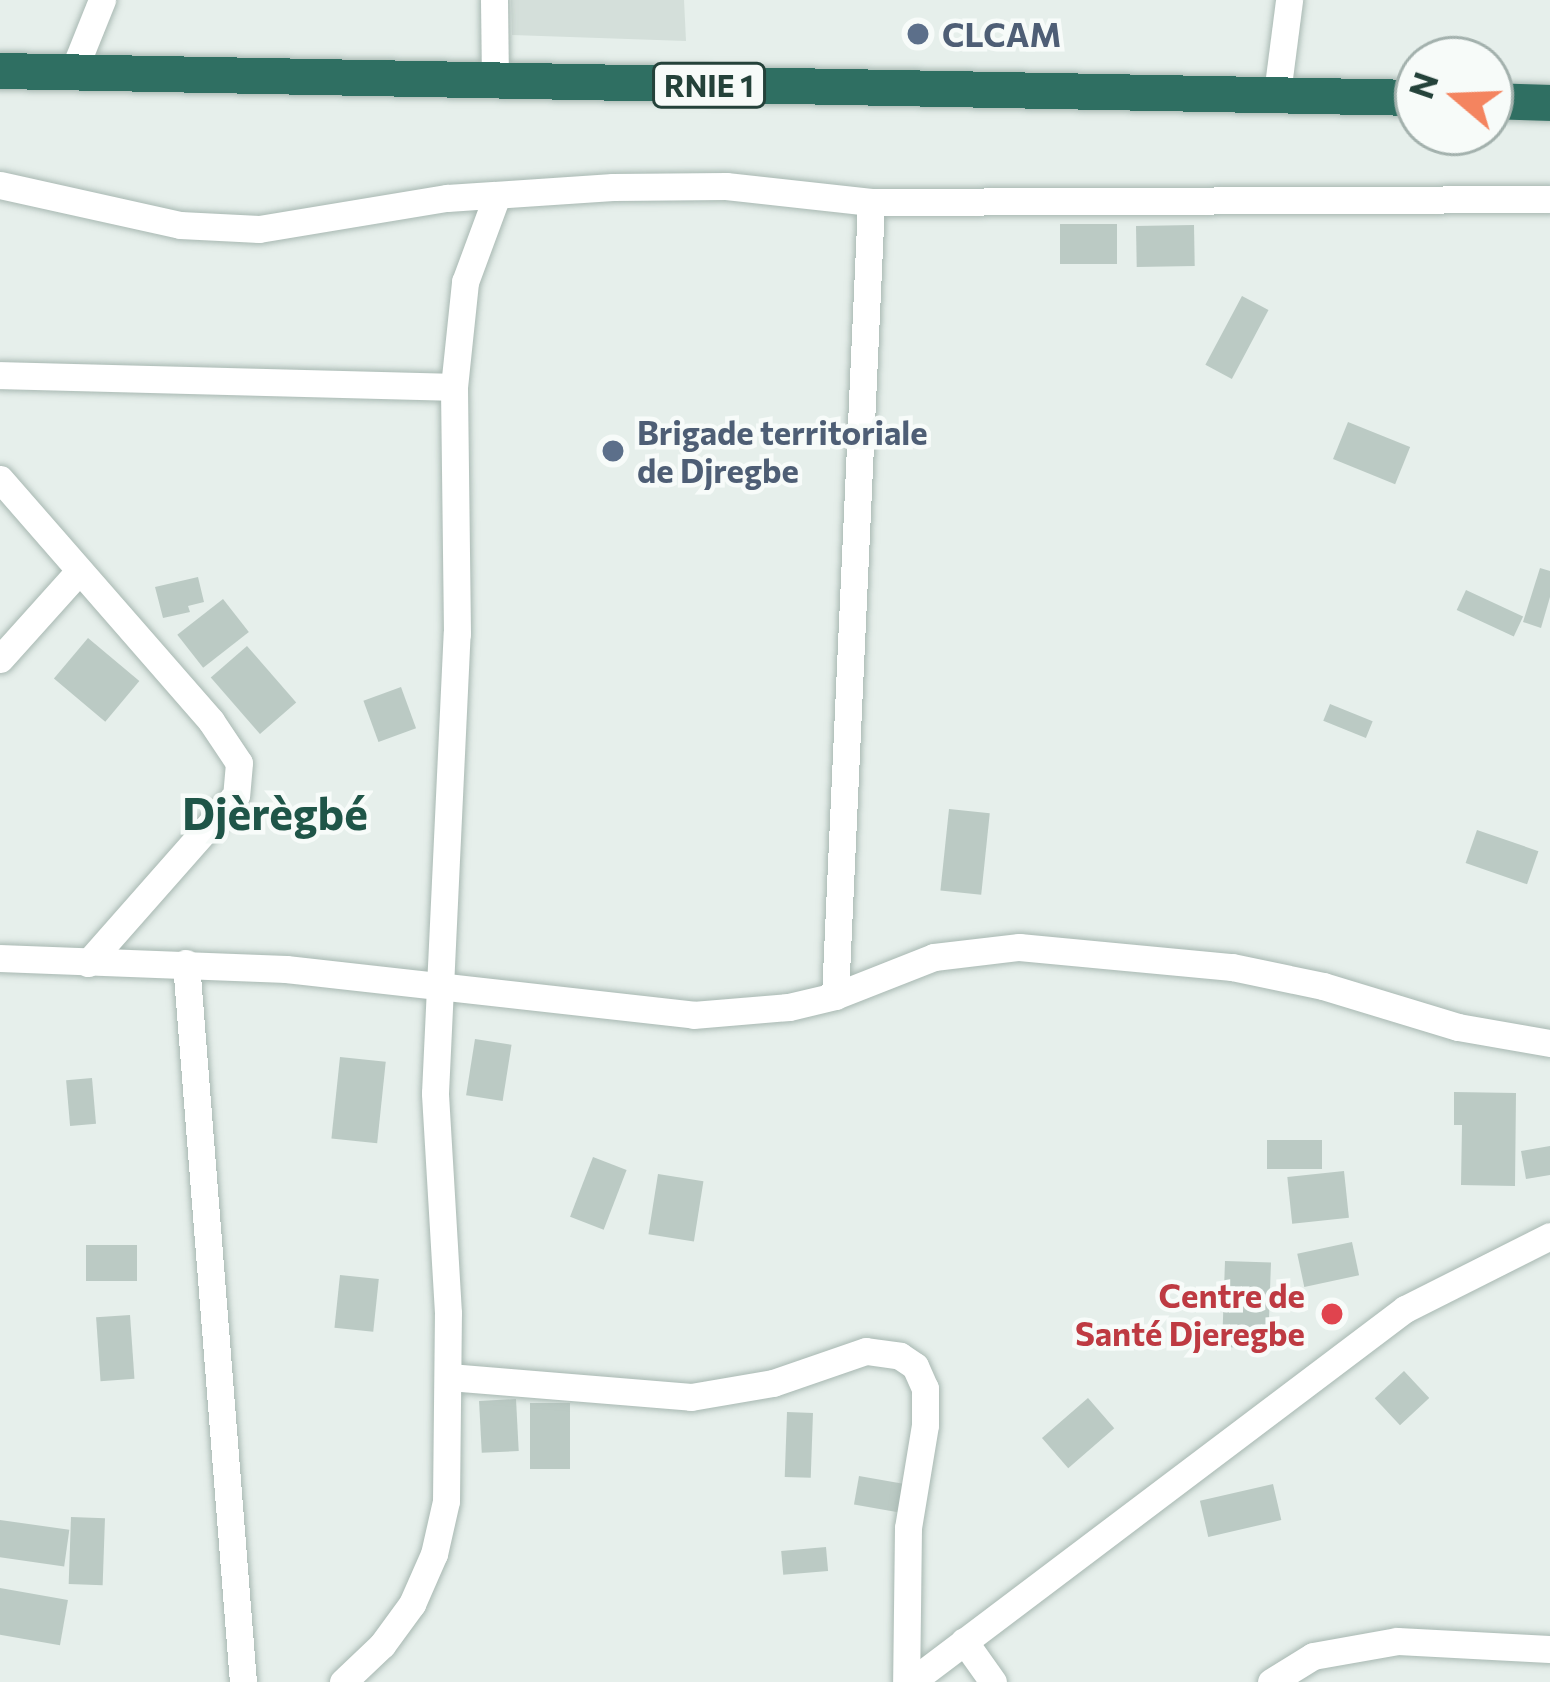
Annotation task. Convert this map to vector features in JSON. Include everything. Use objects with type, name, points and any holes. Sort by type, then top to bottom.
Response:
[{"type":"highway","name":"RNIE 1","points":[[0,70],[1394,97]]},
{"type":"highway","points":[[1514,102],[1550,103]]},
{"type":"street","points":[[73,72],[102,0]]},
{"type":"street","points":[[494,0],[495,82]]},
{"type":"street","points":[[1277,93],[1289,0]]},
{"type":"street","points":[[0,185],[180,225],[259,229],[447,198],[613,187],[726,186],[872,202],[1550,199]]},
{"type":"street","points":[[343,1682],[382,1645],[412,1604],[434,1555],[446,1501],[449,1377],[435,1093],[457,634],[454,387],[465,282],[496,198]]},
{"type":"street","points":[[836,996],[872,202]]},
{"type":"street","points":[[0,376],[454,387]]},
{"type":"street","points":[[0,478],[211,721],[239,764],[242,777],[236,795],[88,963]]},
{"type":"street","points":[[0,659],[79,571]]},
{"type":"street","points":[[0,958],[286,969],[693,1015],[742,1014],[836,996],[962,951],[1019,947],[1141,954],[1232,967],[1323,986],[1458,1027],[1550,1042]]},
{"type":"street","points":[[186,963],[243,1682]]},
{"type":"street","points":[[909,1682],[1405,1309],[1550,1236]]},
{"type":"street","points":[[449,1377],[691,1397],[772,1383],[866,1351],[900,1355],[915,1366],[925,1388],[925,1425],[908,1528],[909,1682]]},
{"type":"street","points":[[964,1641],[993,1682]]},
{"type":"street","points":[[1270,1682],[1313,1656],[1377,1643],[1550,1649]]},
{"type":"shaded area","points":[[511,0],[684,0],[686,41],[512,35]]},
{"type":"building","points":[[1060,224],[1117,224],[1117,264],[1060,264]]},
{"type":"building","points":[[1194,225],[1195,266],[1137,267],[1136,226]]},
{"type":"building","points":[[1242,296],[1268,310],[1232,379],[1205,365]]},
{"type":"building","points":[[1348,422],[1410,447],[1395,484],[1333,459]]},
{"type":"building","points":[[1540,568],[1550,571],[1550,597],[1541,628],[1523,622]]},
{"type":"building","points":[[198,577],[204,602],[188,606],[190,612],[163,618],[155,587]]},
{"type":"building","points":[[1466,590],[1523,617],[1514,637],[1457,610]]},
{"type":"building","points":[[223,599],[249,632],[203,668],[177,635]]},
{"type":"building","points":[[88,638],[139,681],[105,722],[54,679]]},
{"type":"building","points":[[247,646],[296,703],[260,734],[211,677]]},
{"type":"building","points":[[401,687],[416,728],[378,742],[363,701]]},
{"type":"building","points":[[1330,704],[1373,721],[1366,738],[1323,721]]},
{"type":"building","points":[[949,809],[990,813],[981,895],[940,891]]},
{"type":"building","points":[[1477,830],[1538,851],[1527,884],[1466,863]]},
{"type":"building","points":[[475,1039],[512,1045],[503,1101],[466,1095]]},
{"type":"building","points":[[340,1057],[386,1062],[377,1143],[331,1139]]},
{"type":"building","points":[[92,1078],[96,1124],[70,1126],[66,1080]]},
{"type":"building","points":[[1454,1092],[1516,1093],[1515,1186],[1461,1185],[1462,1125],[1454,1125]]},
{"type":"building","points":[[1267,1140],[1322,1140],[1322,1169],[1267,1169]]},
{"type":"building","points":[[1550,1146],[1550,1175],[1526,1179],[1521,1151]]},
{"type":"building","points":[[593,1157],[627,1170],[604,1230],[570,1217]]},
{"type":"building","points":[[1344,1171],[1349,1218],[1292,1224],[1287,1177]]},
{"type":"building","points":[[658,1174],[703,1181],[694,1241],[648,1234]]},
{"type":"building","points":[[1352,1242],[1359,1275],[1304,1287],[1297,1254]]},
{"type":"building","points":[[86,1245],[137,1245],[137,1281],[86,1281]]},
{"type":"building","points":[[1225,1261],[1271,1263],[1268,1349],[1222,1347]]},
{"type":"building","points":[[340,1275],[379,1279],[373,1332],[334,1328]]},
{"type":"building","points":[[130,1315],[134,1379],[101,1381],[96,1317]]},
{"type":"building","points":[[1404,1371],[1429,1398],[1400,1425],[1375,1398]]},
{"type":"building","points":[[1088,1398],[1114,1428],[1068,1468],[1042,1438]]},
{"type":"building","points":[[516,1399],[519,1451],[482,1453],[479,1401]]},
{"type":"building","points":[[530,1403],[570,1403],[570,1469],[530,1469]]},
{"type":"building","points":[[787,1412],[813,1413],[811,1478],[785,1477]]},
{"type":"building","points":[[859,1476],[910,1485],[905,1514],[854,1505]]},
{"type":"building","points":[[1273,1484],[1281,1520],[1208,1537],[1200,1501]]},
{"type":"building","points":[[71,1517],[105,1518],[103,1585],[69,1584]]},
{"type":"building","points":[[0,1520],[69,1530],[64,1566],[0,1557]]},
{"type":"building","points":[[826,1547],[828,1571],[783,1575],[781,1551]]},
{"type":"building","points":[[0,1588],[68,1600],[60,1645],[0,1635]]},
{"type":"place","name":"CLCAM","points":[[918,34]]},
{"type":"place","name":"Brigade territoriale de Djregbe","points":[[613,451]]},
{"type":"place","name":"Centre de Santé Djeregbe","points":[[1332,1314]]},
{"type":"district","name":"Djèrègbé","points":[[275,812]]}]
